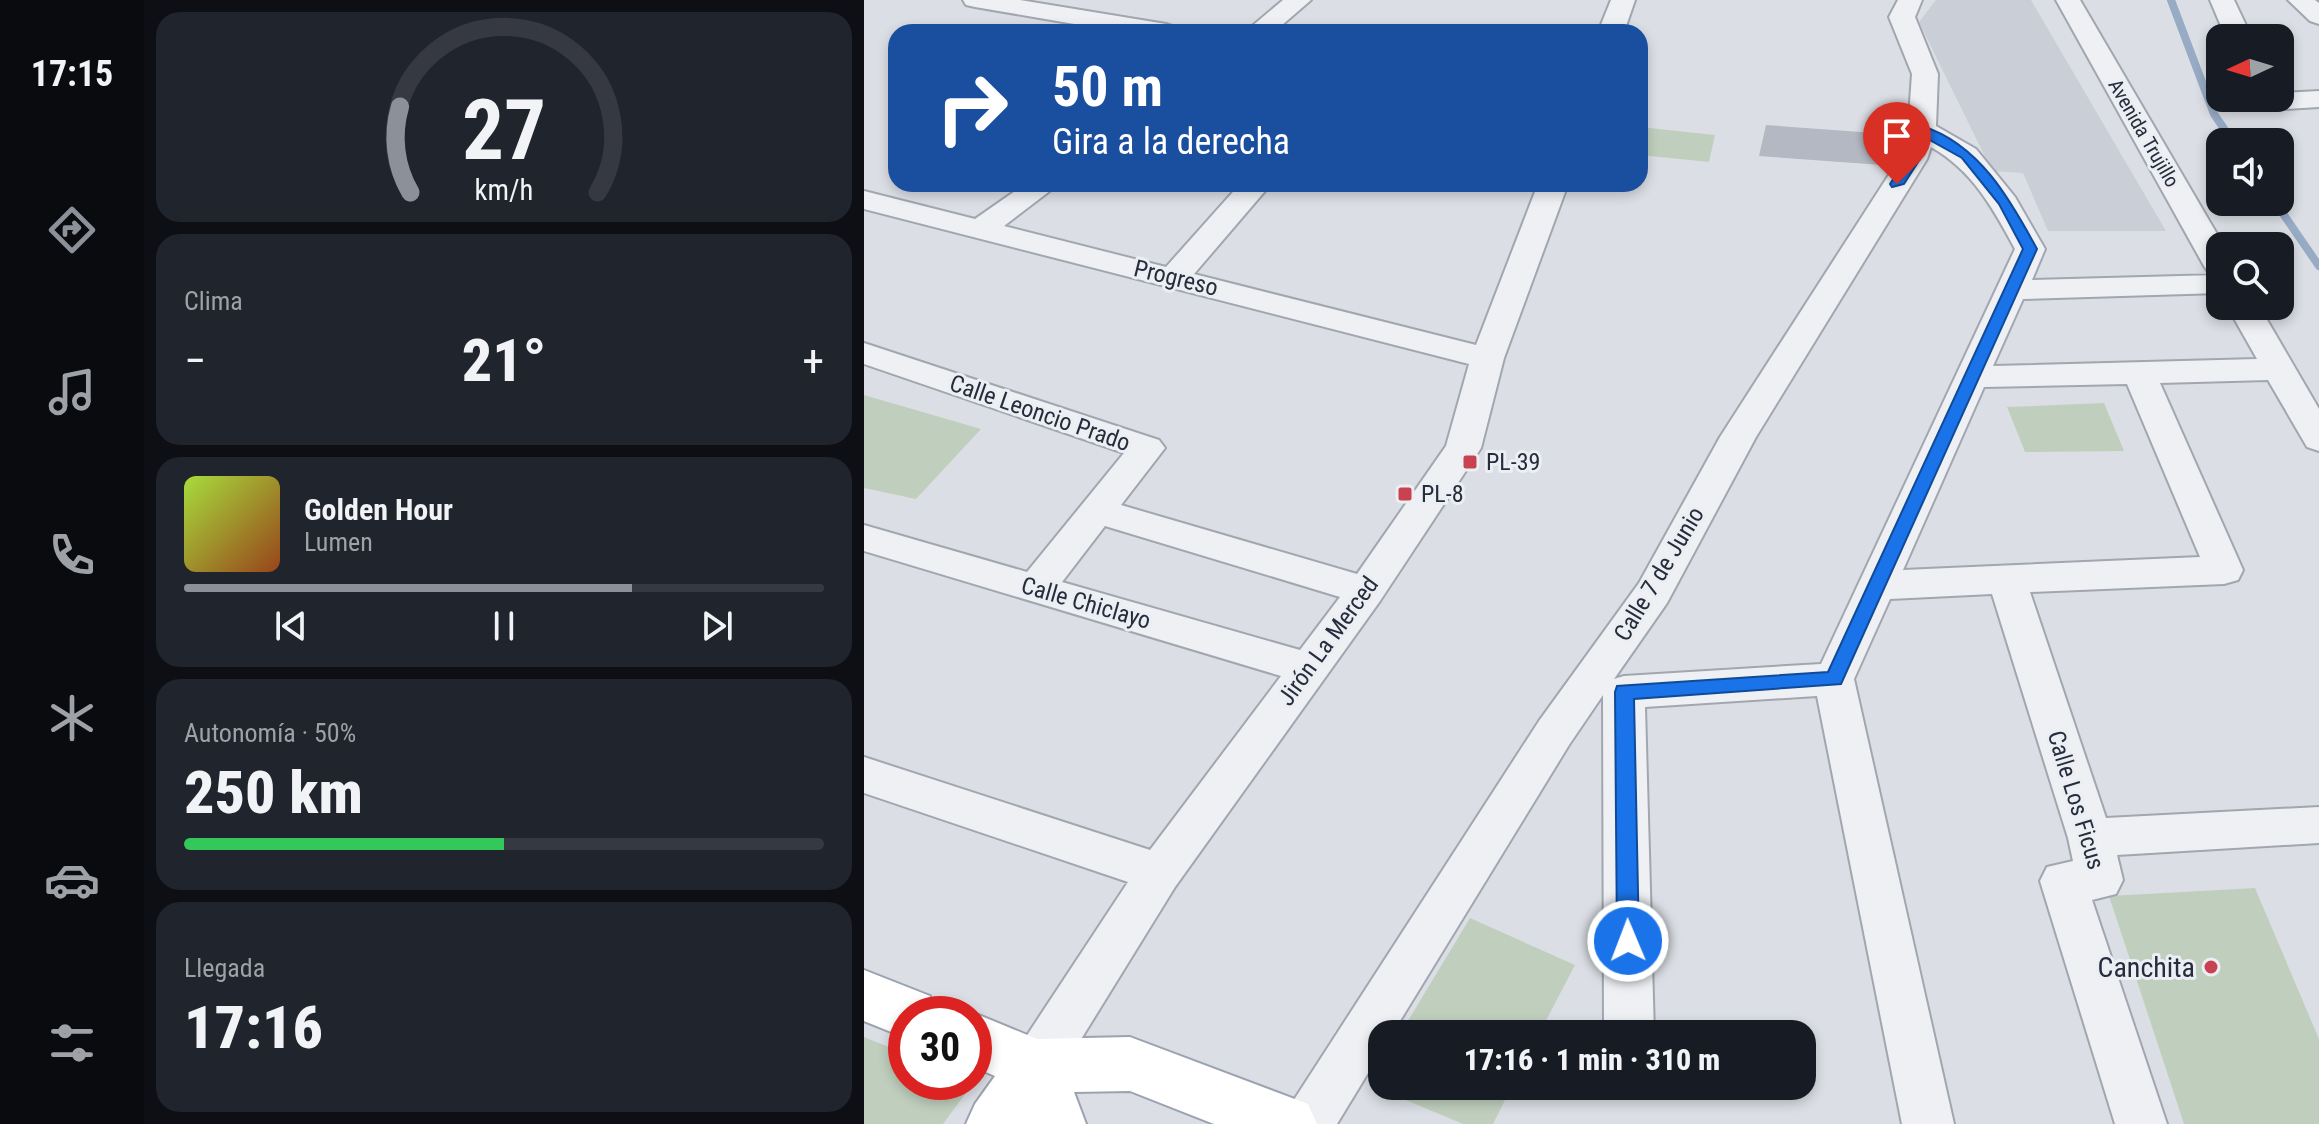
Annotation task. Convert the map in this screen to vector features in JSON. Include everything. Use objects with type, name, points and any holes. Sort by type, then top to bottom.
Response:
[{"type":"main road","points":[[864,995],[888,1005]]},
{"type":"main road","points":[[992,1048],[1036,1066],[1130,1064],[1287,1124]]},
{"type":"main road","points":[[996,1124],[1036,1066]]},
{"type":"main road","points":[[1036,1066],[1056,1124]]},
{"type":"street","points":[[975,0],[1118,24]]},
{"type":"street","points":[[1268,24],[1299,0]]},
{"type":"street","points":[[1614,24],[1623,0]]},
{"type":"street","name":"Calle 7 de Junio","points":[[1308,1124],[1554,733],[1653,593],[1738,437],[1913,159],[1922,130],[1925,74],[1902,17],[1910,0]]},
{"type":"street","name":"Avenida Trujillo","points":[[2068,0],[2206,242]]},
{"type":"street","points":[[2222,0],[2233,24]]},
{"type":"street","points":[[2294,100],[2319,99]]},
{"type":"street","points":[[1922,130],[1966,155],[2005,203],[2030,249],[1834,679],[1928,1124]]},
{"type":"street","points":[[980,229],[1033,192]]},
{"type":"street","points":[[1174,277],[1249,192]]},
{"type":"street","name":"Jirón La Merced","points":[[1036,1066],[1159,873],[1366,591],[1463,448],[1487,358],[1550,192]]},
{"type":"street","name":"Progreso","points":[[864,200],[1487,358]]},
{"type":"street","points":[[2011,290],[2206,284]]},
{"type":"street","points":[[2251,320],[2319,439]]},
{"type":"street","name":"Calle Leoncio Prado","points":[[864,353],[1147,448],[1097,511]]},
{"type":"street","points":[[1972,377],[2279,369]]},
{"type":"street","points":[[1878,585],[2224,570],[2139,372]]},
{"type":"street","points":[[1035,588],[1097,511],[1366,591]]},
{"type":"street","name":"Calle Chiclayo","points":[[864,538],[1308,668]]},
{"type":"street","name":"Calle Los Ficus","points":[[2006,578],[2090,838],[2100,880],[2063,881],[2141,1124]]},
{"type":"street","points":[[1629,1020],[1624,692],[1834,679]]},
{"type":"street","points":[[864,775],[1159,873]]},
{"type":"street","points":[[2090,838],[2319,825]]},
{"type":"shaded area","points":[[1936,0],[2031,0],[2166,231],[2048,231],[2023,173],[1992,171],[1919,22]]},
{"type":"green space","points":[[1648,128],[1715,135],[1709,162],[1648,156]]},
{"type":"green space","points":[[864,395],[981,429],[916,499],[864,488]]},
{"type":"green space","points":[[2104,403],[2124,451],[2025,452],[2007,407]]},
{"type":"green space","name":"Canchita","points":[[2255,888],[2319,1039],[2319,1124],[2184,1124],[2109,896]]},
{"type":"green space","points":[[1470,918],[1575,965],[1546,1020],[1408,1020]]},
{"type":"green space","points":[[864,1037],[888,1047],[888,1100],[961,1100],[943,1124],[864,1124]]},
{"type":"green space","points":[[1406,1100],[1505,1100],[1493,1124],[1463,1124]]},
{"type":"building","points":[[1766,125],[1888,134],[1882,165],[1759,156]]},
{"type":"waterway","points":[[2171,0],[2214,114],[2224,128]]},
{"type":"waterway","points":[[2285,216],[2319,266]]},
{"type":"place","name":"PL-39","points":[[1470,462]]},
{"type":"place","name":"PL-8","points":[[1405,494]]},
{"type":"place","name":"Canchita","points":[[2211,967]]},
{"type":"route","points":[[1628,941],[1624,692],[1834,679],[2030,249],[2005,203],[1966,155],[1922,130],[1913,159],[1897,184]]}]
